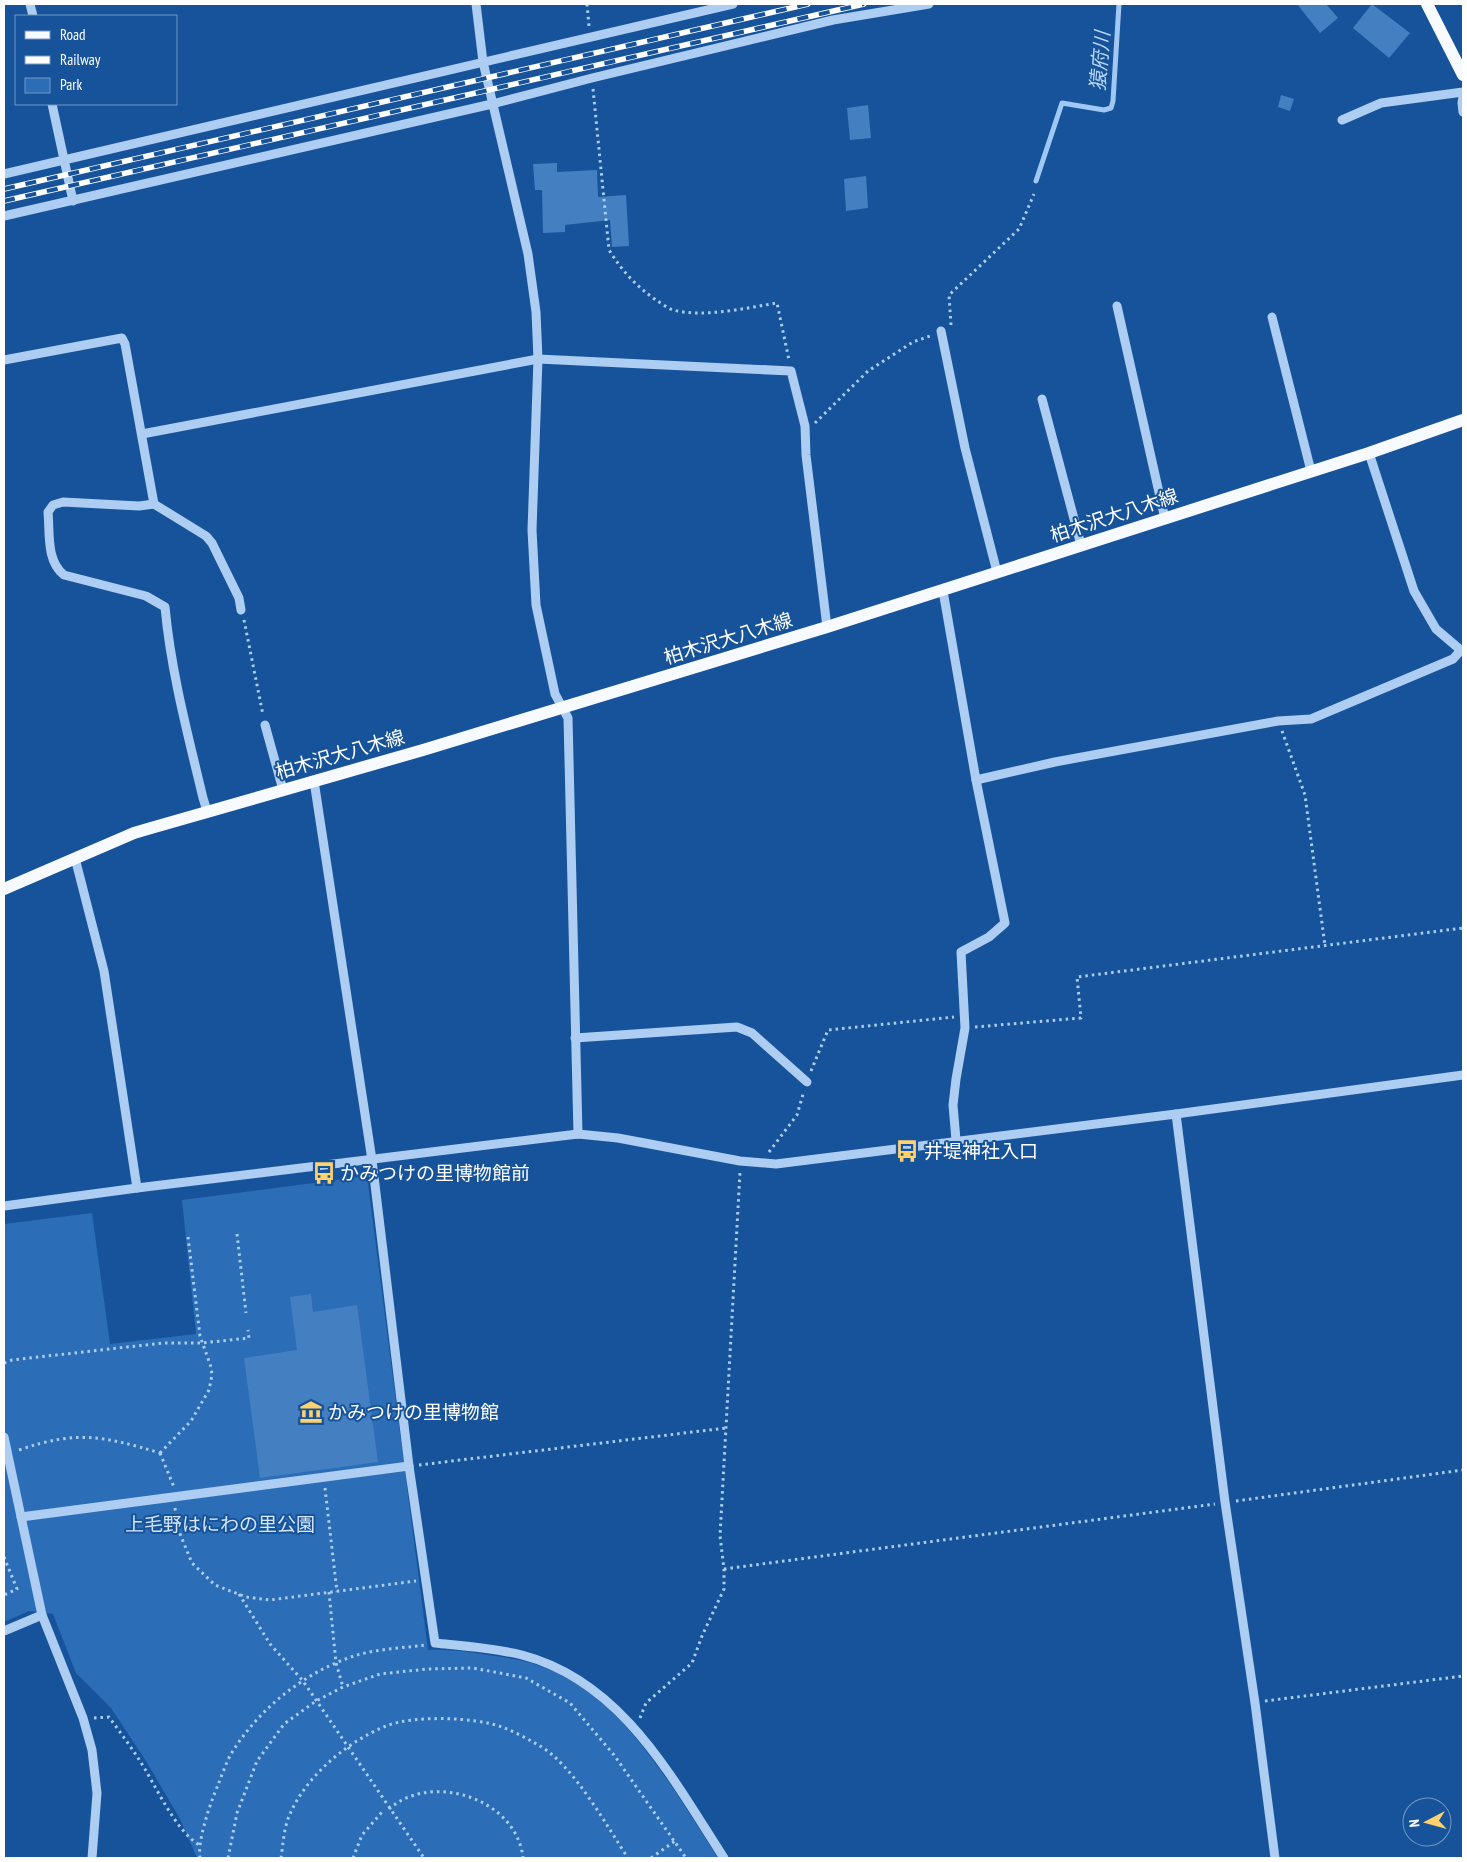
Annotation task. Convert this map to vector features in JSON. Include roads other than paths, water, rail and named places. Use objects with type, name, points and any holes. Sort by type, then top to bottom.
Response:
[{"type":"main road","points":[[1427,4],[1463,75]]},
{"type":"main road","name":"柏木沢大八木線","points":[[4,889],[134,834],[827,627],[1369,453],[1463,420]]},
{"type":"street","points":[[476,4],[483,62],[528,254],[536,312],[538,359],[532,530],[533,561],[536,605],[555,694],[568,718],[578,1134]]},
{"type":"street","points":[[4,174],[733,4]]},
{"type":"street","points":[[4,216],[492,104],[833,20],[929,4]]},
{"type":"street","points":[[1342,120],[1381,103],[1463,92]]},
{"type":"street","points":[[1463,97],[1463,112]]},
{"type":"street","points":[[52,105],[73,201]]},
{"type":"street","points":[[1117,306],[1165,518]]},
{"type":"street","points":[[1272,317],[1310,471]]},
{"type":"street","points":[[942,331],[964,448],[997,572]]},
{"type":"street","points":[[4,360],[122,338],[125,344],[154,504]]},
{"type":"street","points":[[142,434],[538,359],[791,371],[805,426],[806,455],[827,627]]},
{"type":"street","points":[[1042,399],[1080,545]]},
{"type":"street","points":[[976,780],[1055,762],[1278,721],[1311,719],[1453,659],[1462,651],[1436,629],[1414,591],[1369,453]]},
{"type":"street","points":[[207,811],[175,679],[165,607],[146,596],[64,575],[57,569],[52,559],[48,512],[54,505],[63,502],[139,506],[154,504],[206,536],[212,542],[240,598],[241,610]]},
{"type":"street","points":[[942,591],[976,780],[1005,923],[989,937],[961,952],[965,1028],[953,1105],[956,1140]]},
{"type":"street","points":[[265,724],[283,790]]},
{"type":"street","points":[[314,781],[372,1160],[410,1466],[435,1643],[522,1655],[576,1677],[596,1691],[635,1728],[666,1769],[724,1858]]},
{"type":"street","points":[[75,858],[104,972],[137,1188]]},
{"type":"street","points":[[576,1038],[737,1027],[752,1033],[807,1082]]},
{"type":"street","points":[[4,1206],[578,1134],[618,1138],[740,1162],[776,1164],[1176,1114],[1463,1074]]},
{"type":"street","points":[[1176,1114],[1225,1502],[1255,1703],[1275,1858]]},
{"type":"street","points":[[4,1437],[42,1615],[83,1718],[92,1750],[97,1793],[92,1858]]},
{"type":"street","points":[[21,1517],[410,1466]]},
{"type":"street","points":[[4,1631],[42,1615]]},
{"type":"waterway","name":"猿府川","points":[[1036,181],[1062,103],[1104,110],[1111,108],[1119,4]]},
{"type":"railway","points":[[4,189],[808,4]]},
{"type":"railway","points":[[4,201],[864,4]]},
{"type":"place","name":"井堤神社入口","points":[[907,1151]]},
{"type":"place","name":"かみつけの里博物館前","points":[[324,1173]]},
{"type":"place","name":"かみつけの里博物館","points":[[311,1412]]},
{"type":"park label","name":"上毛野はにわの里公園","points":[[220,1524]]}]
